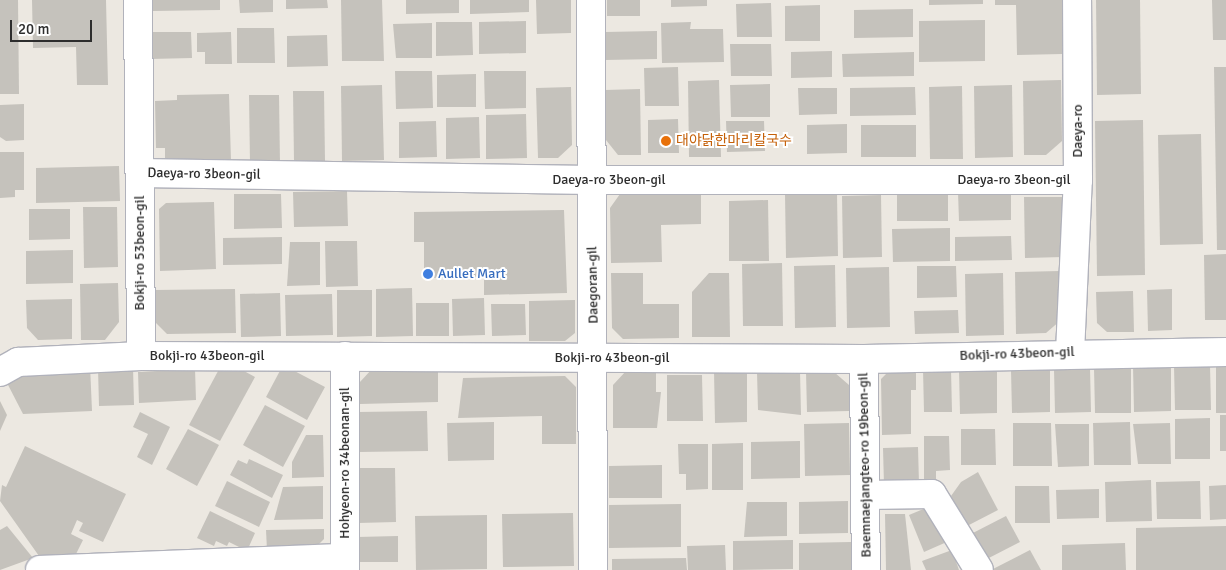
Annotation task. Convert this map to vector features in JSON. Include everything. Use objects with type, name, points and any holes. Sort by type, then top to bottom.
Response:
[{"type":"street","name":"Bokji-ro 53beon-gil","points":[[138,0],[141,356]]},
{"type":"street","name":"Daegoran-gil","points":[[591,0],[591,180],[594,358],[593,570]]},
{"type":"street","name":"Daeya-ro","points":[[1070,353],[1078,180],[1077,0]]},
{"type":"street","name":"Daeya-ro 3beon-gil","points":[[140,173],[591,180],[1078,180]]},
{"type":"street","name":"Bokji-ro 43beon-gil","points":[[0,372],[18,362],[141,356],[864,359],[1070,353],[1226,352]]},
{"type":"street","name":"Hohyeon-ro 34beonan-gil","points":[[345,356],[345,564]]},
{"type":"street","name":"Baemnaejangteo-ro 19beon-gil","points":[[864,359],[866,570]]},
{"type":"street","points":[[866,495],[932,494],[979,570]]},
{"type":"street","points":[[40,570],[345,564]]},
{"type":"building","points":[[0,0],[18,0],[19,94],[0,94]]},
{"type":"building","points":[[32,0],[106,0],[108,85],[77,85],[76,47],[33,48]]},
{"type":"building","points":[[153,0],[220,0],[220,10],[153,11]]},
{"type":"building","points":[[239,0],[273,0],[273,12],[240,13]]},
{"type":"building","points":[[286,0],[327,0],[328,8],[286,9]]},
{"type":"building","points":[[341,0],[382,0],[384,61],[342,61]]},
{"type":"building","points":[[406,0],[459,0],[459,13],[406,14]]},
{"type":"building","points":[[470,0],[529,0],[529,12],[470,14]]},
{"type":"building","points":[[536,0],[571,0],[571,33],[537,34]]},
{"type":"building","points":[[607,0],[640,0],[640,16],[607,16]]},
{"type":"building","points":[[671,0],[707,0],[707,6],[671,7]]},
{"type":"building","points":[[929,0],[983,0],[983,4],[929,5]]},
{"type":"building","points":[[995,0],[1062,0],[1062,54],[1017,55],[1016,5],[995,5]]},
{"type":"building","points":[[1096,0],[1140,0],[1141,94],[1097,95]]},
{"type":"building","points":[[1212,0],[1226,0],[1226,40],[1213,40]]},
{"type":"building","points":[[771,3],[772,37],[737,37],[736,4]]},
{"type":"building","points":[[820,5],[820,41],[785,41],[785,6]]},
{"type":"building","points":[[913,9],[913,37],[854,38],[854,10]]},
{"type":"building","points":[[985,20],[985,61],[919,62],[919,21]]},
{"type":"building","points":[[526,21],[526,53],[479,54],[479,22]]},
{"type":"building","points":[[436,22],[472,22],[473,55],[436,56]]},
{"type":"building","points":[[691,22],[690,29],[723,29],[724,62],[662,63],[661,23]]},
{"type":"building","points":[[432,23],[432,58],[396,58],[393,24]]},
{"type":"building","points":[[237,28],[274,28],[275,63],[237,63]]},
{"type":"building","points":[[657,31],[657,59],[605,60],[605,32]]},
{"type":"building","points":[[150,32],[191,32],[192,58],[150,59]]},
{"type":"building","points":[[231,32],[232,64],[205,64],[205,52],[197,52],[197,33]]},
{"type":"building","points":[[327,35],[328,66],[287,67],[287,36]]},
{"type":"building","points":[[730,44],[771,44],[772,76],[731,76]]},
{"type":"building","points":[[832,51],[832,77],[791,78],[791,52]]},
{"type":"building","points":[[914,52],[914,76],[843,77],[842,54]]},
{"type":"building","points":[[678,67],[679,106],[645,106],[644,68]]},
{"type":"building","points":[[1214,67],[1226,67],[1226,250],[1217,250]]},
{"type":"building","points":[[395,71],[432,71],[433,108],[396,109]]},
{"type":"building","points":[[484,71],[526,71],[526,108],[485,109]]},
{"type":"building","points":[[476,74],[476,107],[437,107],[437,75]]},
{"type":"building","points":[[719,80],[721,157],[689,157],[688,81]]},
{"type":"building","points":[[1061,80],[1062,141],[1046,155],[1024,155],[1023,81]]},
{"type":"building","points":[[770,84],[770,117],[731,117],[730,85]]},
{"type":"building","points":[[382,85],[384,160],[342,161],[341,86]]},
{"type":"building","points":[[1012,85],[1013,157],[975,158],[974,86]]},
{"type":"building","points":[[962,86],[963,159],[930,159],[929,87]]},
{"type":"building","points":[[571,87],[572,145],[558,158],[538,158],[536,88]]},
{"type":"building","points":[[915,87],[916,115],[850,116],[850,88]]},
{"type":"building","points":[[798,88],[837,88],[837,114],[799,115]]},
{"type":"building","points":[[640,89],[641,155],[618,155],[606,140],[605,90]]},
{"type":"building","points":[[293,91],[324,91],[325,161],[294,161]]},
{"type":"building","points":[[229,94],[231,161],[165,159],[165,148],[156,148],[155,101],[177,100],[177,95]]},
{"type":"building","points":[[249,95],[279,95],[280,164],[250,164]]},
{"type":"building","points":[[24,104],[24,140],[6,141],[0,137],[0,105]]},
{"type":"building","points":[[526,114],[527,158],[486,159],[486,115]]},
{"type":"building","points":[[479,117],[480,158],[446,159],[446,118]]},
{"type":"building","points":[[678,119],[679,153],[648,153],[648,120]]},
{"type":"building","points":[[1143,120],[1145,275],[1097,276],[1095,121]]},
{"type":"building","points":[[436,121],[437,157],[399,158],[399,122]]},
{"type":"building","points":[[726,121],[764,121],[765,151],[727,152]]},
{"type":"building","points":[[847,124],[847,153],[807,154],[807,125]]},
{"type":"building","points":[[861,125],[916,125],[916,157],[861,157]]},
{"type":"building","points":[[1201,134],[1203,244],[1160,245],[1158,135]]},
{"type":"building","points":[[0,152],[24,152],[24,190],[15,190],[15,197],[0,198]]},
{"type":"building","points":[[119,166],[120,201],[36,203],[36,168]]},
{"type":"building","points":[[948,190],[948,221],[897,221],[897,191]]},
{"type":"building","points":[[347,191],[348,226],[294,227],[293,192]]},
{"type":"building","points":[[1011,191],[1011,220],[959,221],[958,192]]},
{"type":"building","points":[[701,192],[701,224],[661,225],[662,262],[611,263],[610,208],[620,194]]},
{"type":"building","points":[[234,194],[281,194],[282,228],[234,229]]},
{"type":"building","points":[[837,194],[838,256],[786,258],[785,195]]},
{"type":"building","points":[[881,195],[882,257],[843,258],[842,196]]},
{"type":"building","points":[[1024,197],[1062,197],[1063,257],[1025,258]]},
{"type":"building","points":[[768,200],[769,261],[729,261],[729,201]]},
{"type":"building","points":[[214,202],[216,269],[160,271],[159,209],[166,203]]},
{"type":"building","points":[[83,207],[117,207],[118,267],[84,268]]},
{"type":"building","points":[[29,209],[70,209],[70,239],[29,240]]},
{"type":"building","points":[[564,210],[567,293],[484,295],[484,277],[424,278],[424,242],[414,242],[414,212]]},
{"type":"building","points":[[950,228],[950,261],[893,262],[892,229]]},
{"type":"building","points":[[1011,236],[1012,260],[955,261],[955,237]]},
{"type":"building","points":[[282,237],[282,264],[223,265],[223,238]]},
{"type":"building","points":[[325,241],[357,241],[358,286],[326,287]]},
{"type":"building","points":[[290,242],[320,242],[320,285],[287,286]]},
{"type":"building","points":[[73,250],[73,283],[26,284],[26,251]]},
{"type":"building","points":[[1226,254],[1226,320],[1205,320],[1204,255]]},
{"type":"building","points":[[782,263],[783,326],[743,326],[742,264]]},
{"type":"building","points":[[835,265],[836,327],[795,328],[794,266]]},
{"type":"building","points":[[917,266],[956,266],[957,297],[917,298]]},
{"type":"building","points":[[889,267],[890,327],[847,328],[846,268]]},
{"type":"building","points":[[1060,271],[1061,320],[1046,333],[1016,334],[1015,272]]},
{"type":"building","points":[[611,273],[643,273],[643,304],[679,304],[679,338],[623,339],[612,328]]},
{"type":"building","points":[[709,273],[729,273],[730,337],[692,337],[692,292]]},
{"type":"building","points":[[1003,273],[1004,335],[966,336],[965,274]]},
{"type":"building","points":[[118,283],[119,322],[105,340],[81,340],[80,284]]},
{"type":"building","points":[[412,288],[413,336],[376,337],[376,289]]},
{"type":"building","points":[[235,289],[236,333],[167,334],[156,323],[155,290]]},
{"type":"building","points":[[1172,289],[1172,330],[1148,331],[1147,290]]},
{"type":"building","points":[[337,290],[372,290],[372,336],[337,337]]},
{"type":"building","points":[[1133,291],[1134,332],[1107,332],[1097,323],[1096,292]]},
{"type":"building","points":[[280,293],[281,336],[241,337],[240,294]]},
{"type":"building","points":[[332,294],[333,335],[286,336],[285,295]]},
{"type":"building","points":[[484,298],[485,335],[453,336],[452,299]]},
{"type":"building","points":[[72,299],[72,339],[38,340],[27,328],[26,300]]},
{"type":"building","points":[[575,300],[575,333],[565,341],[529,341],[529,301]]},
{"type":"building","points":[[416,303],[449,303],[449,336],[416,336]]},
{"type":"building","points":[[491,304],[525,304],[526,335],[492,336]]},
{"type":"building","points":[[958,310],[959,333],[915,334],[914,311]]},
{"type":"building","points":[[224,360],[255,377],[220,441],[189,425]]},
{"type":"building","points":[[90,365],[92,411],[23,414],[6,381],[31,367]]},
{"type":"building","points":[[283,365],[325,387],[307,420],[266,397]]},
{"type":"building","points":[[1210,365],[1211,410],[1175,410],[1174,366]]},
{"type":"building","points":[[1133,366],[1171,366],[1171,411],[1134,412]]},
{"type":"building","points":[[1216,366],[1226,366],[1226,413],[1216,413]]},
{"type":"building","points":[[133,367],[134,405],[99,406],[98,368]]},
{"type":"building","points":[[438,367],[438,402],[360,404],[359,383],[373,368]]},
{"type":"building","points":[[997,368],[997,413],[960,414],[959,369]]},
{"type":"building","points":[[1090,368],[1091,412],[1055,413],[1054,369]]},
{"type":"building","points":[[1094,368],[1131,368],[1131,413],[1095,413]]},
{"type":"building","points":[[195,369],[196,400],[139,403],[138,372]]},
{"type":"building","points":[[891,369],[916,369],[916,390],[911,390],[911,434],[882,435],[881,379]]},
{"type":"building","points":[[923,369],[951,369],[952,412],[924,412]]},
{"type":"building","points":[[1050,369],[1050,412],[1012,413],[1011,370]]},
{"type":"building","points":[[656,370],[656,392],[661,392],[657,428],[613,428],[613,385],[626,371]]},
{"type":"building","points":[[747,370],[747,422],[715,423],[714,371]]},
{"type":"building","points":[[800,371],[801,415],[758,410],[757,372]]},
{"type":"building","points":[[806,372],[834,372],[849,385],[849,411],[807,412]]},
{"type":"building","points":[[667,375],[702,375],[703,421],[667,421]]},
{"type":"building","points":[[565,376],[576,387],[576,444],[542,444],[542,416],[458,418],[463,378]]},
{"type":"building","points":[[0,401],[7,415],[0,431]]},
{"type":"building","points":[[265,405],[305,426],[283,467],[243,445]]},
{"type":"building","points":[[427,411],[428,451],[359,452],[358,412]]},
{"type":"building","points":[[140,412],[170,427],[152,465],[137,457],[148,434],[133,427]]},
{"type":"building","points":[[1220,415],[1226,415],[1226,451],[1220,451]]},
{"type":"building","points":[[1210,418],[1210,459],[1175,459],[1175,419]]},
{"type":"building","points":[[494,422],[494,460],[448,461],[447,423]]},
{"type":"building","points":[[1130,422],[1131,465],[1094,465],[1093,423]]},
{"type":"building","points":[[849,423],[850,475],[805,476],[804,424]]},
{"type":"building","points":[[1013,423],[1051,423],[1052,466],[1013,466]]},
{"type":"building","points":[[1170,423],[1171,464],[1138,464],[1133,424]]},
{"type":"building","points":[[1055,424],[1089,424],[1089,466],[1058,467]]},
{"type":"building","points":[[188,429],[219,445],[197,486],[166,469]]},
{"type":"building","points":[[961,429],[995,429],[996,465],[961,465]]},
{"type":"building","points":[[306,435],[323,435],[324,477],[292,478],[292,462]]},
{"type":"building","points":[[924,436],[949,436],[950,470],[936,471],[936,479],[924,479]]},
{"type":"building","points":[[800,441],[800,478],[751,479],[751,442]]},
{"type":"building","points":[[743,443],[743,490],[712,490],[712,444]]},
{"type":"building","points":[[678,444],[708,444],[708,489],[686,490],[686,474],[679,474]]},
{"type":"building","points":[[25,446],[126,494],[103,542],[79,531],[83,523],[77,520],[71,534],[83,540],[75,556],[39,556],[0,501],[2,485],[6,487]]},
{"type":"building","points":[[918,447],[919,484],[884,485],[883,448]]},
{"type":"building","points":[[249,459],[283,475],[272,498],[230,475],[238,460],[247,464]]},
{"type":"building","points":[[662,465],[662,498],[609,498],[609,466]]},
{"type":"building","points":[[358,468],[395,468],[396,522],[358,523]]},
{"type":"building","points":[[978,472],[998,510],[967,526],[951,496],[961,482]]},
{"type":"building","points":[[1151,480],[1152,521],[1106,522],[1105,482]]},
{"type":"building","points":[[227,481],[270,502],[259,527],[215,506]]},
{"type":"building","points":[[1200,481],[1201,519],[1157,519],[1156,482]]},
{"type":"building","points":[[1226,485],[1226,519],[1210,520],[1209,486]]},
{"type":"building","points":[[323,486],[323,519],[274,520],[283,487]]},
{"type":"building","points":[[1015,486],[1049,486],[1050,523],[1015,523]]},
{"type":"building","points":[[1099,489],[1099,518],[1057,519],[1056,490]]},
{"type":"building","points":[[848,501],[848,533],[799,534],[799,502]]},
{"type":"building","points":[[747,502],[787,502],[787,536],[744,537]]},
{"type":"building","points":[[681,504],[681,547],[609,548],[609,505]]},
{"type":"building","points":[[933,505],[949,541],[924,552],[909,515]]},
{"type":"building","points":[[210,511],[255,533],[247,551],[229,542],[227,546],[216,541],[214,546],[197,538]]},
{"type":"building","points":[[573,513],[574,566],[503,567],[502,514]]},
{"type":"building","points":[[885,514],[905,514],[911,570],[886,570]]},
{"type":"building","points":[[487,515],[487,569],[416,570],[415,516]]},
{"type":"building","points":[[1006,516],[1020,542],[983,561],[969,535]]},
{"type":"building","points":[[7,526],[33,558],[0,570],[0,530]]},
{"type":"building","points":[[1226,526],[1226,570],[1136,570],[1136,528]]},
{"type":"building","points":[[324,529],[324,539],[313,550],[267,550],[266,530]]},
{"type":"building","points":[[398,536],[398,562],[357,562],[357,537]]},
{"type":"building","points":[[793,540],[793,569],[733,570],[733,541]]},
{"type":"building","points":[[851,542],[851,570],[799,570],[799,543]]},
{"type":"building","points":[[1125,543],[1126,570],[1062,570],[1062,545]]},
{"type":"building","points":[[725,545],[726,570],[688,570],[687,546]]},
{"type":"building","points":[[952,550],[959,570],[926,570],[922,561]]},
{"type":"building","points":[[1030,550],[1041,570],[991,570]]},
{"type":"building","points":[[686,558],[687,570],[612,570],[612,559]]},
{"type":"place","name":"대야닭한마리칼국수","points":[[666,141]]},
{"type":"place","name":"Aullet Mart","points":[[428,274]]}]
